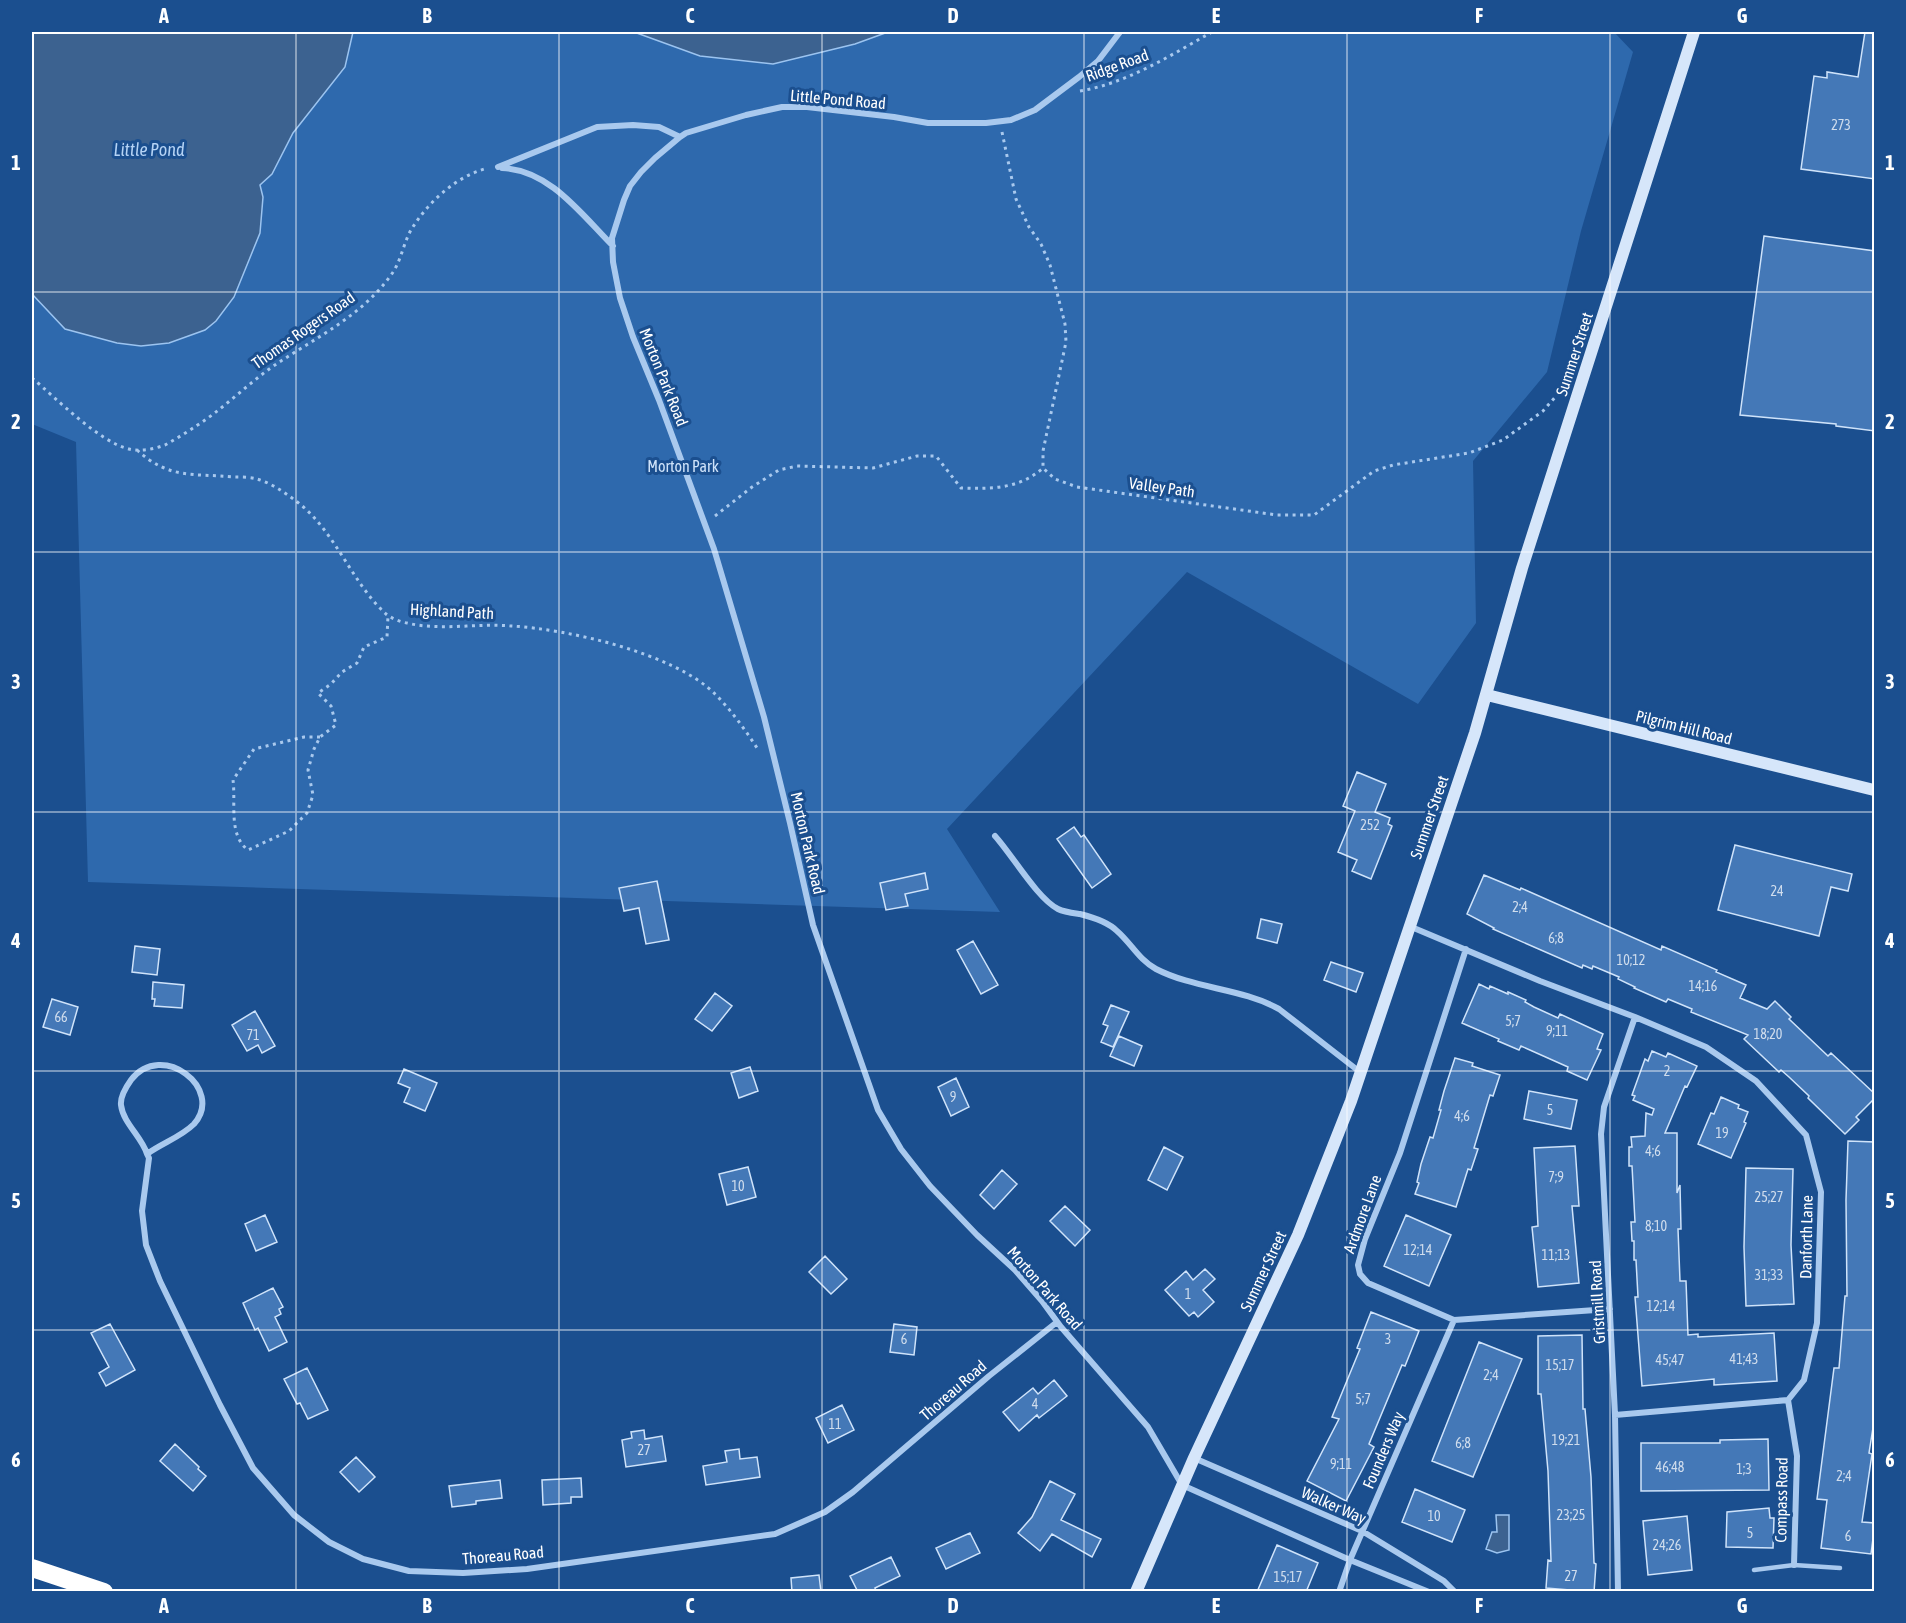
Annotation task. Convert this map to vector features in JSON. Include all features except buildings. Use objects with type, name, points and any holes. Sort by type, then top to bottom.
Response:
[{"type":"highway","points":[[32,1568],[104,1592]]},
{"type":"main road","name":"Summer Street","points":[[1136,1592],[1194,1458],[1295,1242],[1326,1167],[1360,1072],[1487,695],[1522,568],[1694,32]]},
{"type":"main road","name":"Pilgrim Hill Road","points":[[1487,695],[1875,790]]},
{"type":"street","name":"Little Pond Road","points":[[680,137],[686,133],[746,114],[782,108],[807,107],[928,123],[963,124],[1011,120],[1035,110],[1058,94],[1098,61],[1120,32]]},
{"type":"street","points":[[498,167],[597,127],[633,125],[659,127],[680,137]]},
{"type":"street","name":"Morton Park Road","points":[[680,137],[654,158],[630,186],[612,238],[620,298],[714,549],[764,717],[813,925],[878,1110],[901,1149],[930,1186],[977,1235],[1016,1270],[1057,1322],[1148,1427],[1182,1485]]},
{"type":"street","points":[[498,167],[515,168],[548,183],[612,246]]},
{"type":"street","points":[[995,836],[1010,852],[1044,900],[1059,910],[1099,920],[1117,930],[1140,957],[1156,969],[1191,982],[1265,1002],[1279,1009],[1360,1072]]},
{"type":"street","name":"Danforth Lane","points":[[1408,925],[1540,981],[1706,1047],[1756,1081],[1806,1135],[1821,1192],[1817,1323],[1804,1380],[1788,1401]]},
{"type":"street","name":"Ardmore Lane","points":[[1466,949],[1400,1153],[1365,1239],[1358,1265],[1360,1274],[1368,1282],[1454,1320],[1610,1309]]},
{"type":"street","name":"Gristmill Road","points":[[1618,1592],[1615,1415],[1601,1134],[1604,1107],[1635,1017]]},
{"type":"street","points":[[171,1065],[185,1073],[195,1083],[202,1096],[200,1113],[195,1122],[184,1132],[147,1154],[124,1115],[121,1105],[123,1092],[136,1074],[146,1067],[171,1065]]},
{"type":"street","name":"Thoreau Road","points":[[147,1154],[149,1158],[142,1211],[146,1245],[160,1281],[253,1468],[294,1515],[329,1542],[363,1559],[409,1571],[463,1573],[527,1569],[775,1534],[825,1512],[853,1492],[989,1376],[1057,1322]]},
{"type":"street","name":"Founders Way","points":[[1339,1592],[1362,1531],[1454,1320]]},
{"type":"street","points":[[1615,1415],[1788,1401]]},
{"type":"street","name":"Compass Road","points":[[1788,1401],[1797,1456],[1794,1565]]},
{"type":"street","name":"Walker Way","points":[[1194,1458],[1362,1531],[1444,1581],[1455,1592]]},
{"type":"street","points":[[1182,1485],[1350,1560],[1429,1592]]},
{"type":"lane","points":[[1754,1570],[1794,1565],[1840,1568]]},
{"type":"path","name":"Ridge Road","points":[[1058,94],[1090,89],[1122,78],[1172,56],[1212,32]]},
{"type":"path","points":[[705,524],[752,487],[779,470],[797,466],[873,468],[916,456],[936,456],[961,488],[992,489],[1030,479],[1043,468],[1043,451],[1066,342],[1065,324],[1050,265],[1017,199],[1000,121]]},
{"type":"path","name":"Thomas Rogers Road","points":[[137,450],[157,448],[182,436],[213,415],[271,368],[344,321],[371,298],[393,273],[411,230],[435,200],[466,176],[498,167]]},
{"type":"path","points":[[32,378],[75,416],[107,439],[137,450]]},
{"type":"path","name":"Valley Path","points":[[1043,468],[1055,479],[1077,487],[1277,515],[1314,515],[1374,471],[1392,465],[1469,453],[1503,440],[1543,411],[1570,380]]},
{"type":"path","name":"Highland Path","points":[[137,450],[152,463],[185,475],[255,478],[274,486],[312,514],[388,616],[407,623],[426,625],[512,626],[581,636],[612,644],[693,676],[714,693],[741,724],[760,752]]},
{"type":"path","points":[[320,737],[304,737],[254,749],[233,780],[235,796],[233,818],[240,844],[248,850],[289,831],[307,813],[313,795],[308,770],[320,737],[336,725],[331,706],[318,693],[342,672],[357,663],[364,647],[387,637],[388,616]]},
{"type":"green space","name":"Morton Park","points":[[32,32],[1614,32],[1633,52],[1581,231],[1547,372],[1473,461],[1476,623],[1418,704],[1187,572],[947,829],[1000,912],[88,882],[76,442],[32,424]]},
{"type":"water","name":"Little Pond","points":[[32,32],[353,32],[345,67],[293,133],[272,174],[260,185],[263,197],[260,233],[234,297],[216,321],[205,330],[169,343],[141,346],[117,343],[65,329],[32,294]]},
{"type":"water","points":[[634,32],[888,32],[855,44],[773,64],[700,56]]},
{"type":"water","points":[[1496,1515],[1509,1515],[1509,1550],[1497,1553],[1486,1549],[1492,1532],[1497,1532]]}]
